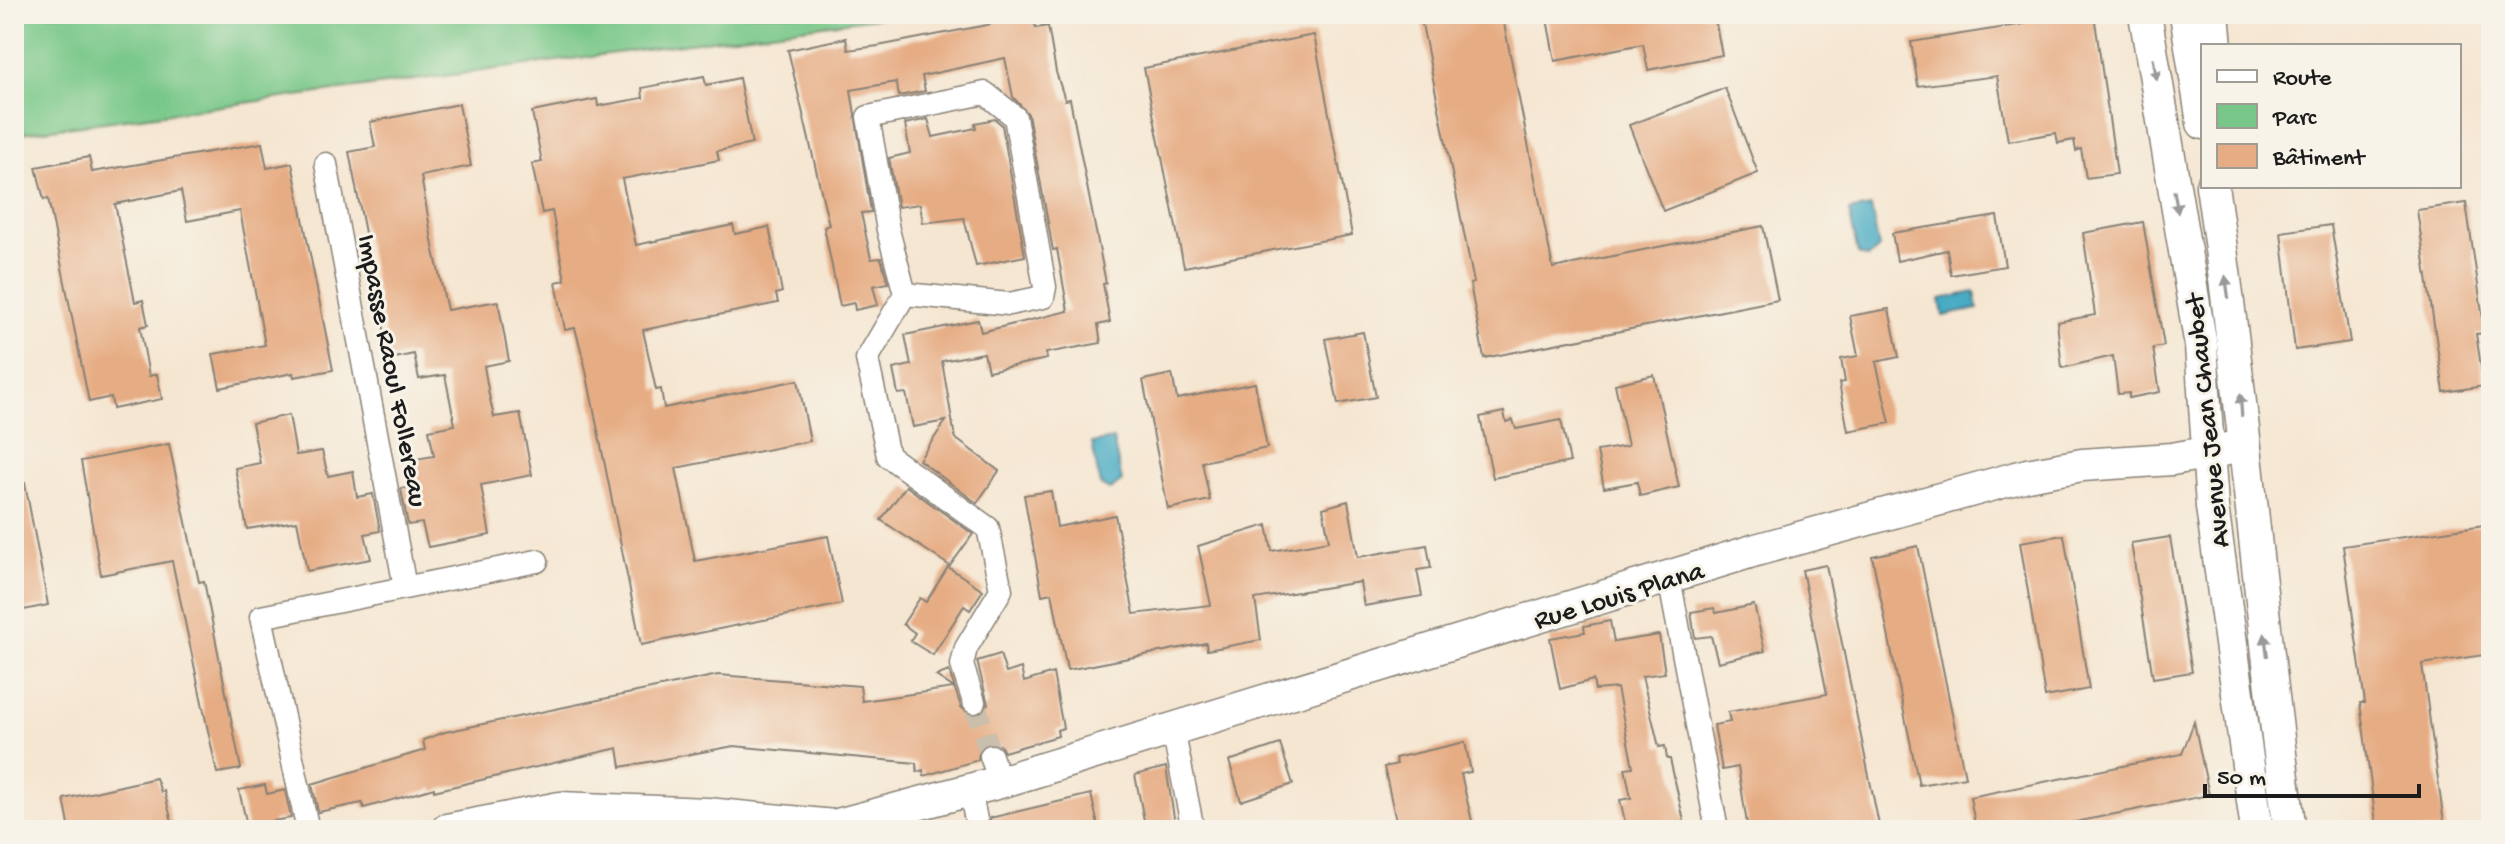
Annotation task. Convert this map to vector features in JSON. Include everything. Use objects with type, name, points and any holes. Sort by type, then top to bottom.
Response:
[{"type":"highway","points":[[2206,44],[2209,14]]},
{"type":"street","name":"Avenue Jean Chaubet","points":[[2145,14],[2201,346],[2212,507],[2257,830]]},
{"type":"street","points":[[2186,14],[2201,56]]},
{"type":"street","points":[[905,294],[1009,304],[1043,297],[1045,287],[1015,117],[985,93],[868,117],[888,230],[905,294],[867,359],[888,456],[988,528],[1001,590],[966,648],[962,665],[974,702]]},
{"type":"street","name":"Impasse Raoul Follereau","points":[[326,164],[405,587]]},
{"type":"street","name":"Avenue Jean Chaubet","points":[[2212,188],[2238,364],[2244,446],[2290,830]]},
{"type":"street","name":"Rue Louis Plana","points":[[447,830],[507,823],[560,808],[604,808],[834,826],[987,776],[1173,729],[1756,550],[2027,475],[2082,465],[2208,453],[2244,446]]},
{"type":"street","points":[[308,830],[261,617],[537,561]]},
{"type":"street","points":[[1669,578],[1717,830]]},
{"type":"street","points":[[1173,729],[1193,830]]},
{"type":"street","points":[[978,830],[987,776]]},
{"type":"green space","points":[[14,14],[905,14],[14,134]]},
{"type":"water","points":[[1871,207],[1879,248],[1868,258],[1858,254],[1849,211]]},
{"type":"water","points":[[1975,292],[1978,309],[1943,316],[1940,299]]},
{"type":"water","points":[[1113,439],[1122,481],[1110,490],[1100,485],[1092,443]]},
{"type":"building","points":[[1420,14],[1502,14],[1553,268],[1763,226],[1778,300],[1484,358],[1470,284],[1474,283]]},
{"type":"building","points":[[1546,14],[1714,14],[1722,55],[1648,70],[1643,44],[1555,61]]},
{"type":"building","points":[[2023,14],[2094,14],[2117,174],[2086,178],[2081,149],[2076,151],[2074,140],[2058,143],[2056,133],[2008,141],[1997,76],[1918,86],[1911,42],[2025,24]]},
{"type":"building","points":[[1033,16],[1036,28],[1048,26],[1056,72],[1065,100],[1070,99],[1106,283],[1103,284],[1110,322],[1098,325],[1101,343],[1046,353],[1047,359],[988,371],[984,353],[942,361],[955,438],[999,471],[977,503],[919,460],[946,421],[913,427],[906,393],[898,394],[893,369],[911,365],[905,335],[978,320],[981,332],[1068,311],[1057,249],[1053,250],[1028,114],[1013,97],[1005,58],[922,76],[925,91],[899,96],[896,82],[851,90],[871,212],[861,213],[871,259],[881,258],[888,283],[873,286],[878,305],[855,310],[854,303],[840,306],[824,227],[829,225],[788,50],[846,38],[848,50],[878,46]]},
{"type":"building","points":[[1314,35],[1352,235],[1184,267],[1144,68]]},
{"type":"building","points":[[704,76],[706,85],[739,78],[752,144],[717,151],[719,160],[622,179],[636,245],[733,225],[735,234],[769,227],[782,292],[776,294],[778,303],[643,330],[656,390],[661,389],[664,408],[798,380],[810,441],[676,468],[695,561],[828,536],[842,604],[641,645],[584,361],[575,328],[565,330],[556,282],[565,280],[552,211],[542,213],[532,164],[542,162],[532,112],[597,99],[598,106],[643,98],[642,88]]},
{"type":"building","points":[[1725,88],[1758,173],[1663,211],[1629,125]]},
{"type":"building","points":[[459,104],[471,166],[421,176],[433,246],[447,310],[498,301],[509,361],[484,366],[489,395],[494,417],[520,413],[532,475],[481,485],[490,535],[428,547],[422,523],[408,525],[401,489],[416,486],[410,460],[434,456],[429,430],[455,425],[445,375],[419,379],[414,354],[390,359],[349,152],[375,147],[370,122]]},
{"type":"building","points":[[928,119],[933,137],[976,128],[975,123],[995,119],[1002,125],[1025,256],[976,266],[964,218],[923,223],[920,204],[898,207],[889,158],[910,153],[905,124]]},
{"type":"building","points":[[262,143],[267,168],[292,163],[333,370],[294,377],[293,373],[220,388],[213,354],[265,345],[240,211],[187,221],[181,191],[115,204],[135,302],[143,300],[148,325],[140,327],[149,376],[157,374],[162,399],[113,409],[111,397],[89,402],[48,198],[44,200],[36,167],[89,157],[92,172]]},
{"type":"building","points":[[2466,203],[2485,333],[2476,334],[2484,386],[2444,392],[2417,210]]},
{"type":"building","points":[[1997,216],[2005,266],[1951,275],[1947,250],[1897,261],[1892,233]]},
{"type":"building","points":[[2143,222],[2164,346],[2153,348],[2160,392],[2129,398],[2129,393],[2118,394],[2113,356],[2062,368],[2057,322],[2095,315],[2083,233]]},
{"type":"building","points":[[2331,225],[2350,342],[2295,350],[2281,232]]},
{"type":"building","points":[[1889,309],[1899,357],[1876,362],[1890,423],[1848,431],[1839,383],[1845,382],[1841,359],[1858,356],[1850,316]]},
{"type":"building","points":[[1363,332],[1376,397],[1338,404],[1325,339]]},
{"type":"building","points":[[1172,374],[1177,399],[1255,383],[1267,448],[1202,462],[1210,500],[1168,509],[1143,380]]},
{"type":"building","points":[[1654,375],[1679,487],[1640,496],[1637,482],[1604,488],[1597,451],[1628,446],[1615,384]]},
{"type":"building","points":[[1504,412],[1506,422],[1513,420],[1516,429],[1561,420],[1570,462],[1493,478],[1480,417]]},
{"type":"building","points":[[289,415],[296,455],[322,451],[328,476],[353,471],[357,497],[373,494],[380,531],[365,534],[371,559],[307,571],[297,521],[247,529],[235,468],[260,463],[252,423]]},
{"type":"building","points":[[169,444],[199,582],[204,581],[241,769],[217,773],[172,561],[101,575],[81,461]]},
{"type":"building","points":[[25,483],[48,605],[14,612],[14,484]]},
{"type":"building","points":[[906,486],[973,534],[950,566],[881,520]]},
{"type":"building","points":[[1051,491],[1057,527],[1115,515],[1134,614],[1211,605],[1198,546],[1267,525],[1272,551],[1329,541],[1323,508],[1348,501],[1358,557],[1427,545],[1431,568],[1417,570],[1422,596],[1364,606],[1360,582],[1255,599],[1261,640],[1207,650],[1206,643],[1067,670],[1052,593],[1042,595],[1024,495]]},
{"type":"building","points":[[2491,524],[2491,654],[2422,664],[2445,830],[2377,830],[2360,703],[2365,703],[2343,546]]},
{"type":"building","points":[[2064,535],[2089,689],[2045,697],[2020,542]]},
{"type":"building","points":[[2170,537],[2192,672],[2153,678],[2131,543]]},
{"type":"building","points":[[1918,546],[1965,777],[1919,785],[1872,556]]},
{"type":"building","points":[[1826,565],[1880,830],[1748,830],[1738,767],[1722,770],[1714,725],[1730,722],[1728,712],[1827,694],[1802,570]]},
{"type":"building","points":[[948,567],[983,590],[970,610],[964,606],[933,655],[910,641],[915,633],[903,624],[920,598],[926,602]]},
{"type":"building","points":[[1754,605],[1765,651],[1718,662],[1711,636],[1695,638],[1691,612],[1714,608],[1716,613]]},
{"type":"building","points":[[1610,621],[1614,642],[1659,635],[1665,673],[1642,676],[1659,747],[1665,746],[1667,759],[1670,759],[1686,830],[1627,830],[1620,800],[1631,798],[1625,768],[1633,767],[1617,688],[1595,690],[1593,680],[1560,689],[1550,638],[1585,632],[1584,626]]},
{"type":"building","points":[[1000,654],[1006,673],[1021,668],[1024,682],[1053,673],[1063,728],[1057,730],[1058,736],[1004,752],[1000,745],[987,743],[980,747],[978,760],[924,776],[923,770],[917,772],[916,763],[734,746],[621,767],[618,748],[434,791],[434,788],[364,808],[362,803],[318,812],[312,784],[425,750],[423,740],[445,732],[718,675],[860,686],[862,701],[954,688],[936,676],[949,671],[961,707],[970,715],[978,715],[988,704],[977,661]]},
{"type":"building","points":[[2194,722],[2209,795],[2036,830],[1976,830],[1970,797],[2182,754]]},
{"type":"building","points":[[1465,742],[1471,772],[1461,774],[1474,830],[1398,830],[1384,767],[1397,764],[1395,758]]},
{"type":"building","points":[[1280,744],[1293,784],[1241,801],[1229,761]]},
{"type":"building","points":[[1166,767],[1176,830],[1146,830],[1135,775]]},
{"type":"building","points":[[156,778],[161,792],[164,791],[173,826],[157,830],[70,830],[64,799]]},
{"type":"building","points":[[265,785],[267,794],[285,790],[291,818],[273,821],[275,830],[248,830],[239,790]]},
{"type":"building","points":[[1091,794],[1099,830],[992,830],[990,818]]},
{"type":"tunnel","points":[[974,702],[991,756]]}]
